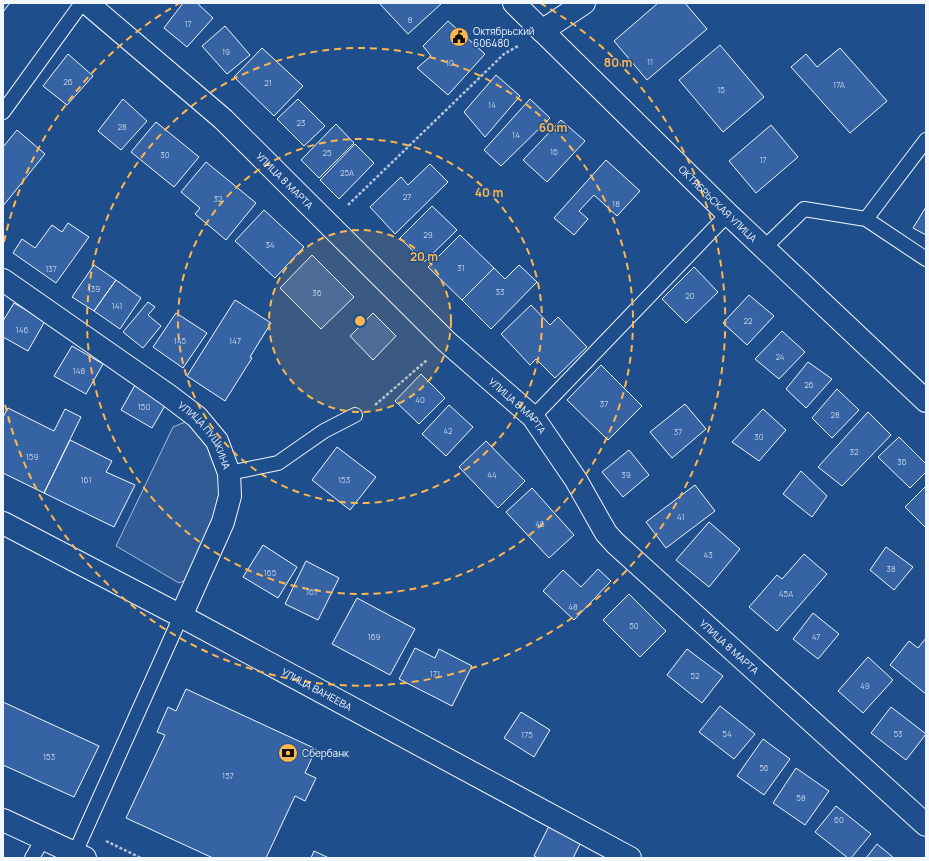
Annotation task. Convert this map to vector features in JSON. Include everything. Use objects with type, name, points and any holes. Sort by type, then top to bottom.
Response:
[{"type":"street","name":"УЛИЦА 8 МАРТА","points":[[87,3],[223,119],[447,342],[533,417],[576,480],[606,533],[615,543],[926,825]]},
{"type":"street","name":"ОКТЯБРЬСКАЯ УЛИЦА","points":[[514,3],[728,214],[926,401]]},
{"type":"street","points":[[542,31],[584,3]]},
{"type":"street","name":"УЛИЦА ПУШКИНА","points":[[3,280],[198,417],[217,441],[229,473]]},
{"type":"street","points":[[181,616],[223,522],[230,496],[229,473]]},
{"type":"street","name":"УЛИЦА ВАНЕЕВА","points":[[3,523],[181,616],[630,858]]},
{"type":"street","points":[[3,820],[80,856]]},
{"type":"lane","points":[[3,112],[82,3]]},
{"type":"lane","points":[[866,219],[926,140]]},
{"type":"lane","points":[[764,248],[804,209],[866,219],[926,259]]},
{"type":"lane","points":[[533,417],[728,214]]},
{"type":"lane","name":"УЛИЦА ПУШКИНА","points":[[229,473],[278,463],[324,431],[355,415]]},
{"type":"lane","points":[[80,856],[181,616]]},
{"type":"lane","points":[[32,858],[43,839]]},
{"type":"path","points":[[330,225],[354,198],[504,54],[542,31]]},
{"type":"path","points":[[355,415],[379,403],[447,342]]},
{"type":"shaded area","points":[[197,417],[230,485],[200,574],[179,583],[116,546],[173,427]]},
{"type":"building","points":[[3,3],[10,3],[3,12]]},
{"type":"building","points":[[183,3],[197,3],[213,18],[187,47],[164,28]]},
{"type":"building","points":[[379,3],[440,3],[441,4],[408,34]]},
{"type":"building","points":[[658,3],[685,3],[707,29],[647,80],[614,41]]},
{"type":"building","points":[[448,21],[485,54],[448,95],[417,68],[431,56],[423,46]]},
{"type":"building","points":[[225,26],[250,55],[227,74],[202,46]]},
{"type":"building","points":[[720,45],[764,97],[723,132],[679,80]]},
{"type":"building","points":[[262,48],[303,86],[274,116],[234,77]]},
{"type":"building","points":[[840,48],[887,101],[850,133],[791,67],[806,54],[817,67]]},
{"type":"building","points":[[68,54],[93,76],[67,105],[43,86]]},
{"type":"building","points":[[496,75],[520,96],[485,137],[464,112]]},
{"type":"building","points":[[123,99],[147,121],[121,150],[98,131]]},
{"type":"building","points":[[298,99],[325,126],[304,146],[277,119]]},
{"type":"building","points":[[530,99],[550,118],[501,166],[484,150]]},
{"type":"building","points":[[561,120],[585,141],[547,182],[523,160]]},
{"type":"building","points":[[156,122],[199,157],[174,187],[131,152]]},
{"type":"building","points":[[336,124],[354,143],[319,178],[301,160]]},
{"type":"building","points":[[771,125],[798,157],[756,193],[729,161]]},
{"type":"building","points":[[17,130],[45,154],[3,206],[3,147]]},
{"type":"building","points":[[355,144],[374,163],[339,199],[320,180]]},
{"type":"building","points":[[606,160],[640,191],[617,216],[594,195],[579,211],[588,219],[574,235],[554,218]]},
{"type":"building","points":[[206,162],[256,203],[226,240],[195,214],[200,208],[181,192]]},
{"type":"building","points":[[430,164],[448,182],[395,234],[370,207],[401,177],[408,185]]},
{"type":"building","points":[[432,206],[457,230],[424,262],[400,238]]},
{"type":"building","points":[[926,207],[926,235],[913,228]]},
{"type":"building","points":[[264,210],[304,247],[275,278],[235,241]]},
{"type":"building","points":[[68,223],[89,237],[56,283],[13,253],[22,239],[35,248],[52,225],[62,232]]},
{"type":"building","points":[[460,235],[494,268],[462,300],[428,267]]},
{"type":"building","points":[[312,255],[354,297],[321,329],[280,288]]},
{"type":"building","points":[[94,265],[116,280],[94,311],[72,297]]},
{"type":"building","points":[[519,265],[537,282],[491,329],[462,300],[494,268],[505,279]]},
{"type":"building","points":[[694,267],[718,292],[686,323],[662,299]]},
{"type":"building","points":[[116,280],[141,298],[120,329],[94,311]]},
{"type":"building","points":[[749,295],[774,316],[747,345],[723,323]]},
{"type":"building","points":[[235,300],[271,323],[250,357],[252,358],[225,401],[187,376]]},
{"type":"building","points":[[148,302],[155,307],[148,315],[161,326],[143,348],[123,332]]},
{"type":"building","points":[[14,303],[45,321],[28,351],[3,337],[3,321]]},
{"type":"building","points":[[531,305],[550,325],[558,317],[587,347],[555,378],[536,359],[530,365],[501,334]]},
{"type":"building","points":[[176,313],[207,333],[183,368],[153,347]]},
{"type":"building","points":[[373,313],[396,336],[373,360],[350,336]]},
{"type":"building","points":[[782,331],[805,352],[779,379],[755,359]]},
{"type":"building","points":[[72,346],[103,364],[86,394],[54,376]]},
{"type":"building","points":[[808,362],[832,379],[806,408],[786,389]]},
{"type":"building","points":[[601,365],[642,406],[608,440],[567,400]]},
{"type":"building","points":[[421,374],[445,398],[419,424],[395,401]]},
{"type":"building","points":[[135,385],[167,402],[152,428],[121,410]]},
{"type":"building","points":[[837,389],[859,410],[832,438],[812,418]]},
{"type":"building","points":[[685,404],[706,429],[672,458],[650,432]]},
{"type":"building","points":[[449,405],[473,427],[446,456],[422,434]]},
{"type":"building","points":[[8,408],[54,431],[65,409],[81,417],[44,493],[3,473],[3,417]]},
{"type":"building","points":[[763,409],[786,430],[759,461],[732,442]]},
{"type":"building","points":[[868,412],[891,435],[842,486],[818,467]]},
{"type":"building","points":[[899,437],[926,464],[926,472],[910,488],[878,457]]},
{"type":"building","points":[[70,440],[112,461],[106,472],[135,485],[114,527],[44,493]]},
{"type":"building","points":[[486,441],[525,481],[498,508],[459,467]]},
{"type":"building","points":[[337,447],[376,477],[350,510],[312,480]]},
{"type":"building","points":[[629,450],[649,475],[623,497],[602,472]]},
{"type":"building","points":[[801,471],[827,496],[812,517],[783,494]]},
{"type":"building","points":[[695,485],[715,511],[666,548],[646,522]]},
{"type":"building","points":[[926,486],[926,528],[905,507]]},
{"type":"building","points":[[532,488],[574,535],[549,558],[506,512]]},
{"type":"building","points":[[709,522],[740,549],[709,587],[676,560]]},
{"type":"building","points":[[263,545],[297,567],[278,598],[243,577]]},
{"type":"building","points":[[886,547],[913,567],[894,590],[870,570]]},
{"type":"building","points":[[804,554],[827,574],[777,631],[749,607],[777,575],[782,579]]},
{"type":"building","points":[[306,561],[339,578],[318,620],[285,604]]},
{"type":"building","points":[[598,569],[611,581],[574,620],[543,591],[563,570],[581,587]]},
{"type":"building","points":[[629,594],[666,631],[640,657],[603,620]]},
{"type":"building","points":[[357,598],[415,629],[390,675],[332,644]]},
{"type":"building","points":[[813,613],[839,634],[818,659],[793,639]]},
{"type":"building","points":[[926,638],[926,694],[890,665],[909,641],[918,648]]},
{"type":"building","points":[[415,648],[435,658],[439,649],[472,666],[452,706],[399,679]]},
{"type":"building","points":[[687,649],[723,676],[702,703],[667,675]]},
{"type":"building","points":[[868,657],[893,680],[863,713],[838,691]]},
{"type":"building","points":[[186,689],[316,749],[305,773],[316,778],[305,801],[295,796],[266,858],[213,858],[126,818],[165,735],[157,732],[168,707],[176,711]]},
{"type":"building","points":[[3,702],[99,746],[74,797],[3,765]]},
{"type":"building","points":[[720,706],[755,734],[734,759],[699,732]]},
{"type":"building","points":[[891,707],[926,734],[906,760],[871,733]]},
{"type":"building","points":[[521,712],[550,730],[534,757],[504,738]]},
{"type":"building","points":[[763,739],[790,759],[764,795],[737,776]]},
{"type":"building","points":[[796,768],[829,791],[805,825],[773,803]]},
{"type":"building","points":[[836,806],[871,834],[851,858],[848,858],[815,832]]},
{"type":"building","points":[[549,826],[581,842],[573,858],[538,858],[534,856]]},
{"type":"building","points":[[877,844],[894,858],[866,858]]},
{"type":"building","points":[[314,851],[329,858],[311,858]]},
{"type":"place","name":"Октябрьский 606480","points":[[459,37]]},
{"type":"place","name":"Сбербанк","points":[[288,753]]}]
